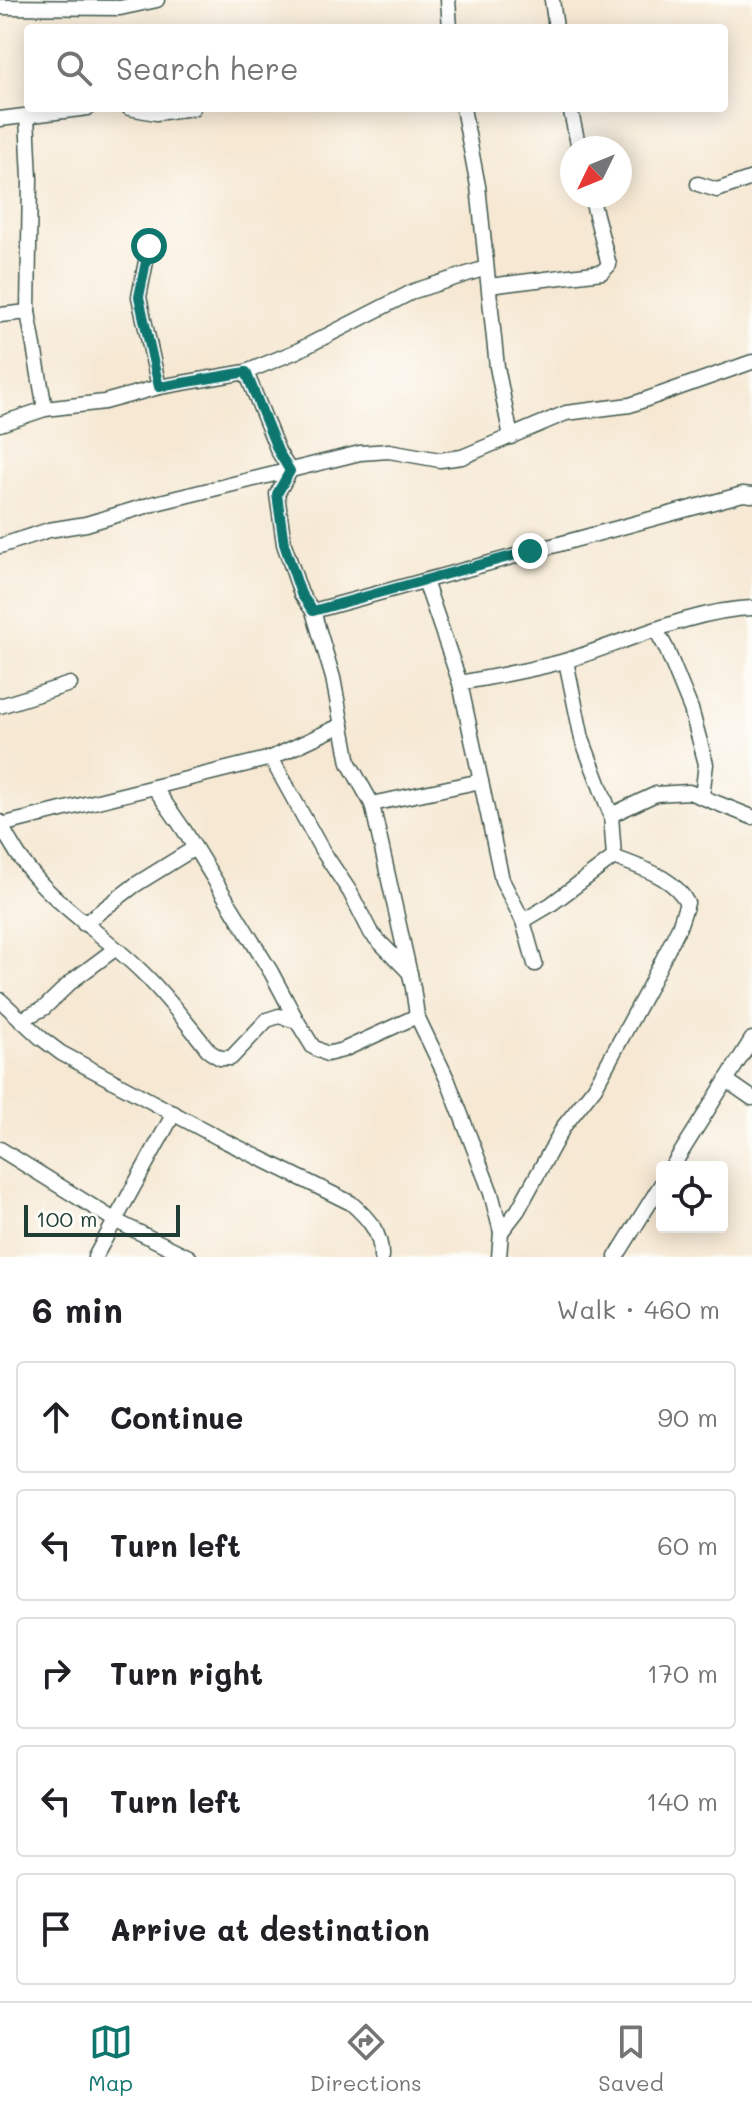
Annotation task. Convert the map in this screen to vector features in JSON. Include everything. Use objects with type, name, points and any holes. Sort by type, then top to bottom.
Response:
[{"type":"street","points":[[0,7],[120,8],[157,0]]},
{"type":"street","points":[[448,0],[450,24]]},
{"type":"street","points":[[552,0],[555,24]]},
{"type":"street","points":[[0,119],[58,112]]},
{"type":"street","points":[[464,112],[478,186],[497,367],[511,437]]},
{"type":"street","points":[[571,112],[576,136]]},
{"type":"street","points":[[27,116],[30,179],[28,312],[45,409]]},
{"type":"street","points":[[698,184],[717,190],[752,178]]},
{"type":"street","points":[[489,286],[602,272],[609,265],[594,208]]},
{"type":"street","points":[[149,246],[139,297],[159,387]]},
{"type":"street","points":[[0,424],[45,409],[104,402],[159,387],[246,372],[297,351],[414,291],[486,268]]},
{"type":"street","points":[[0,315],[28,312]]},
{"type":"street","points":[[0,546],[49,530],[86,524],[156,503],[360,453],[389,451],[440,460],[462,457],[566,413],[630,405],[752,362]]},
{"type":"street","points":[[246,372],[278,451],[290,471]]},
{"type":"street","points":[[290,471],[277,494],[284,544],[301,594],[313,611],[333,678],[349,763],[372,804],[417,1016],[448,1081],[491,1193],[501,1232],[499,1257]]},
{"type":"street","points":[[313,611],[749,492]]},
{"type":"street","points":[[425,581],[460,683],[502,880],[523,921],[535,964]]},
{"type":"street","points":[[460,683],[566,661],[656,630],[735,608],[752,608]]},
{"type":"street","points":[[656,630],[691,709],[706,764],[702,796]]},
{"type":"street","points":[[566,661],[582,739],[611,815],[614,857]]},
{"type":"street","points":[[0,706],[70,684]]},
{"type":"street","points":[[297,1021],[279,1016],[267,1020],[231,1058],[220,1058],[210,1052],[143,972],[84,924],[29,872],[12,848],[1,824],[271,758],[342,725]]},
{"type":"street","points":[[271,758],[371,933],[410,973]]},
{"type":"street","points":[[372,804],[481,781]]},
{"type":"street","points":[[154,787],[271,972],[313,1047],[327,1054],[343,1050],[417,1016]]},
{"type":"street","points":[[611,815],[656,794],[689,792],[752,817]]},
{"type":"street","points":[[84,924],[135,885],[193,849]]},
{"type":"street","points":[[523,921],[550,905],[614,857]]},
{"type":"street","points":[[501,1232],[518,1210],[564,1126],[595,1087],[679,927],[687,903],[682,892],[664,878],[614,857]]},
{"type":"street","points":[[21,1020],[44,1008],[72,981],[115,949]]},
{"type":"street","points":[[0,1000],[61,1053],[351,1203],[368,1218],[377,1232],[381,1257]]},
{"type":"street","points":[[676,1161],[752,1039]]},
{"type":"street","points":[[726,1080],[752,1098]]},
{"type":"street","points":[[95,1257],[174,1113]]},
{"type":"street","points":[[0,1149],[116,1221],[189,1257]]},
{"type":"street","points":[[616,1257],[656,1193]]},
{"type":"route","points":[[149,246],[139,297],[159,387],[246,372],[278,451],[290,471],[277,494],[284,544],[301,594],[313,611],[530,551]]}]
